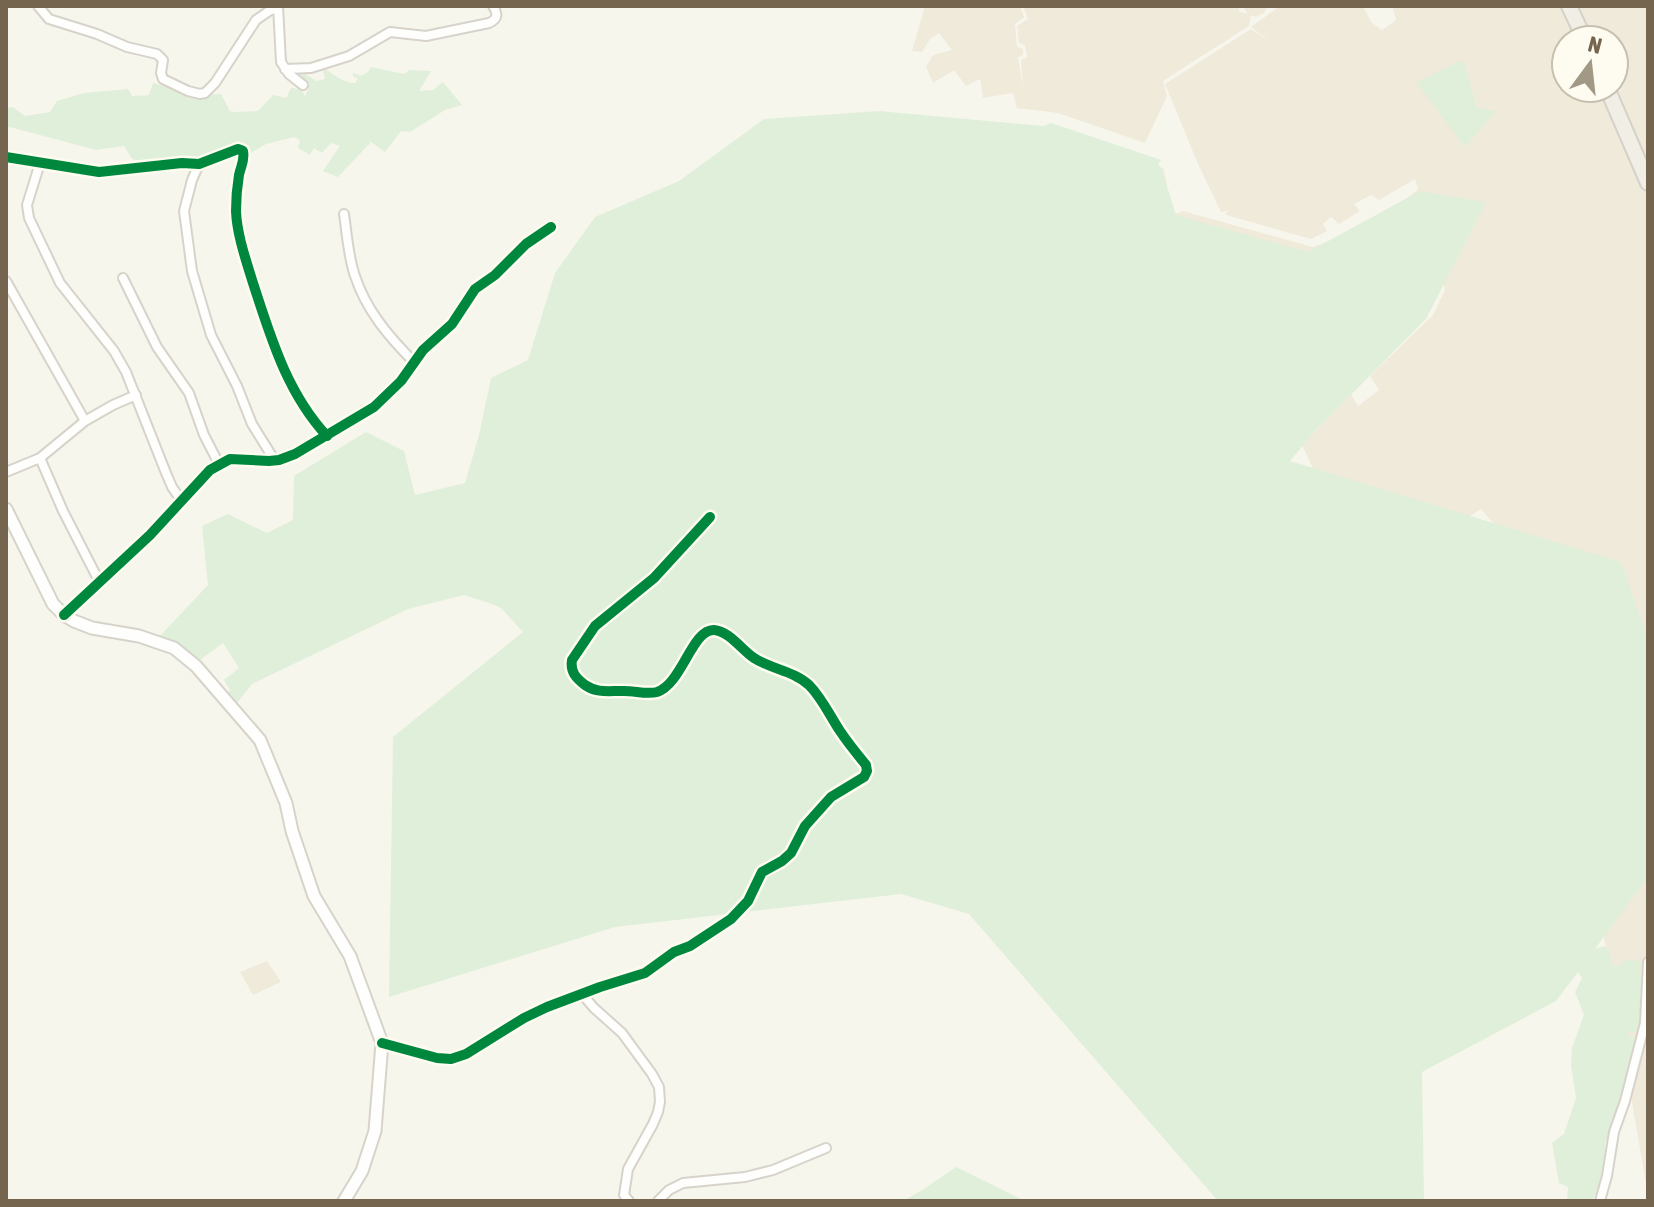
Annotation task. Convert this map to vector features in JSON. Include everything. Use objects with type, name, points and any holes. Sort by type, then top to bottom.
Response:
[{"type":"highway","points":[[1614,104],[1648,183]]},
{"type":"main road","points":[[6,509],[53,604],[64,615],[92,628],[139,636],[174,648],[196,666],[260,740],[286,803],[314,896],[350,956],[382,1043],[375,1131],[362,1171],[344,1201]]},
{"type":"street","points":[[38,6],[49,19],[127,47],[157,54],[163,60],[163,79],[200,94],[215,83],[256,20],[278,7],[280,54],[285,69],[303,85]]},
{"type":"street","points":[[285,69],[311,68],[349,56],[390,32],[426,36],[489,23],[497,16],[493,6]]},
{"type":"street","points":[[6,157],[99,172],[199,164],[235,150],[243,151],[236,210],[247,263],[291,387],[313,421],[327,436]]},
{"type":"street","points":[[40,163],[27,205],[29,218],[60,283],[114,351],[126,372],[172,487],[181,500]]},
{"type":"street","points":[[199,164],[184,211],[192,271],[211,335],[252,424],[275,461]]},
{"type":"street","points":[[344,214],[354,274],[365,300],[386,333],[414,362]]},
{"type":"street","points":[[64,615],[150,535],[199,479],[219,464],[240,458],[275,461],[295,454],[374,407],[394,388],[431,342],[452,324],[475,289],[495,275],[526,244],[551,227]]},
{"type":"street","points":[[123,278],[157,347],[189,393],[204,435],[219,464]]},
{"type":"street","points":[[6,281],[85,421]]},
{"type":"street","points":[[6,472],[40,458],[85,421],[136,395]]},
{"type":"street","points":[[40,458],[100,583]]},
{"type":"street","points":[[382,1043],[451,1059],[479,1047],[524,1018],[569,998],[645,973],[731,919],[748,901],[762,872],[791,853],[805,826],[831,797],[864,777],[866,765],[809,685],[800,678],[765,665],[714,630],[706,632],[691,649],[674,681],[656,692],[601,692],[573,674],[572,660],[595,626],[654,578],[710,517]]},
{"type":"street","points":[[1600,1201],[1614,1132],[1645,1023],[1648,962]]},
{"type":"street","points":[[582,994],[622,1033],[659,1087],[658,1112],[626,1174],[624,1195],[629,1201]]},
{"type":"street","points":[[658,1201],[669,1190],[683,1183],[745,1177],[773,1170],[826,1148]]},
{"type":"shaded area","points":[[925,6],[1020,6],[1024,17],[1015,24],[1017,47],[1023,49],[1023,55],[1018,57],[1023,87],[1021,60],[1027,57],[1025,45],[1019,43],[1017,26],[1028,19],[1023,6],[1238,6],[1240,12],[1248,14],[1242,6],[1268,6],[1264,13],[1256,17],[1251,15],[1249,26],[1163,81],[1167,96],[1145,143],[1058,113],[1017,108],[1013,93],[983,98],[980,79],[966,86],[954,70],[933,83],[926,67],[933,55],[952,50],[939,33],[930,39],[922,52],[912,51]]},
{"type":"shaded area","points":[[1280,6],[1363,6],[1371,22],[1382,30],[1396,20],[1392,6],[1645,6],[1648,14],[1648,1196],[1578,785],[1495,525],[1481,509],[1467,518],[1315,473],[1302,445],[1351,394],[1358,406],[1379,390],[1370,376],[1433,315],[1445,290],[1440,271],[1118,230],[1163,167],[1167,185],[1158,221],[1183,211],[1313,247],[1393,211],[1418,189],[1415,179],[1379,200],[1371,195],[1354,204],[1360,211],[1339,224],[1331,217],[1323,224],[1327,231],[1311,239],[1226,215],[1231,210],[1221,212],[1165,84],[1251,29],[1270,41],[1251,27]]},
{"type":"shaded area","points":[[267,961],[281,982],[253,995],[240,972]]},
{"type":"green space","points":[[1463,60],[1477,108],[1496,111],[1465,147],[1416,82]]},
{"type":"green space","points":[[371,67],[404,74],[409,70],[431,71],[419,91],[433,90],[443,82],[462,105],[445,110],[410,132],[401,131],[385,152],[371,142],[338,177],[323,171],[340,146],[331,143],[322,153],[314,148],[310,155],[298,148],[300,140],[294,137],[266,144],[251,153],[242,146],[208,158],[153,164],[132,159],[124,146],[96,150],[6,126],[6,108],[13,107],[25,116],[50,112],[57,101],[84,93],[128,89],[132,96],[149,95],[153,83],[185,96],[221,94],[230,111],[258,111],[273,95],[286,98],[291,88],[301,89],[305,96],[309,88],[296,77],[304,73],[316,81],[325,79],[323,70],[327,70],[355,83],[358,79],[353,73],[361,76]]},
{"type":"green space","points":[[879,111],[1044,126],[1051,123],[1161,160],[1158,165],[1176,215],[1308,252],[1420,191],[1486,202],[1426,319],[1316,430],[1290,461],[1621,562],[1648,640],[1648,877],[1595,949],[1604,946],[1609,950],[1613,966],[1620,966],[1626,959],[1644,962],[1639,971],[1644,978],[1641,1028],[1627,1035],[1636,1040],[1633,1066],[1605,1143],[1607,1169],[1592,1201],[1567,1201],[1568,1187],[1559,1183],[1552,1143],[1564,1134],[1576,1098],[1572,1048],[1584,1015],[1575,992],[1582,978],[1578,972],[1556,1001],[1422,1072],[1424,1201],[1218,1201],[969,914],[901,894],[615,927],[389,997],[393,737],[523,632],[501,608],[464,595],[408,609],[252,684],[230,712],[221,700],[230,690],[224,680],[239,668],[223,643],[192,666],[158,638],[208,585],[202,526],[228,514],[267,533],[293,520],[294,476],[366,432],[404,451],[415,495],[465,483],[491,378],[528,360],[555,273],[595,217],[679,181],[764,119]]},
{"type":"green space","points":[[956,1167],[1025,1201],[903,1201]]},
{"type":"cycle path","points":[[6,157],[99,172],[199,164],[238,149],[243,151],[236,211],[245,256],[282,364],[301,402],[327,436]]},
{"type":"cycle path","points":[[64,615],[150,535],[210,470],[230,459],[269,461],[295,454],[374,407],[401,381],[423,350],[452,324],[475,289],[495,275],[526,244],[551,227]]},
{"type":"cycle path","points":[[382,1043],[451,1059],[466,1054],[547,1007],[645,973],[731,919],[748,901],[762,872],[791,853],[805,826],[831,797],[864,777],[866,765],[809,685],[754,658],[720,631],[706,632],[699,638],[673,679],[657,692],[598,690],[589,688],[574,674],[572,660],[595,626],[654,578],[710,517]]}]
